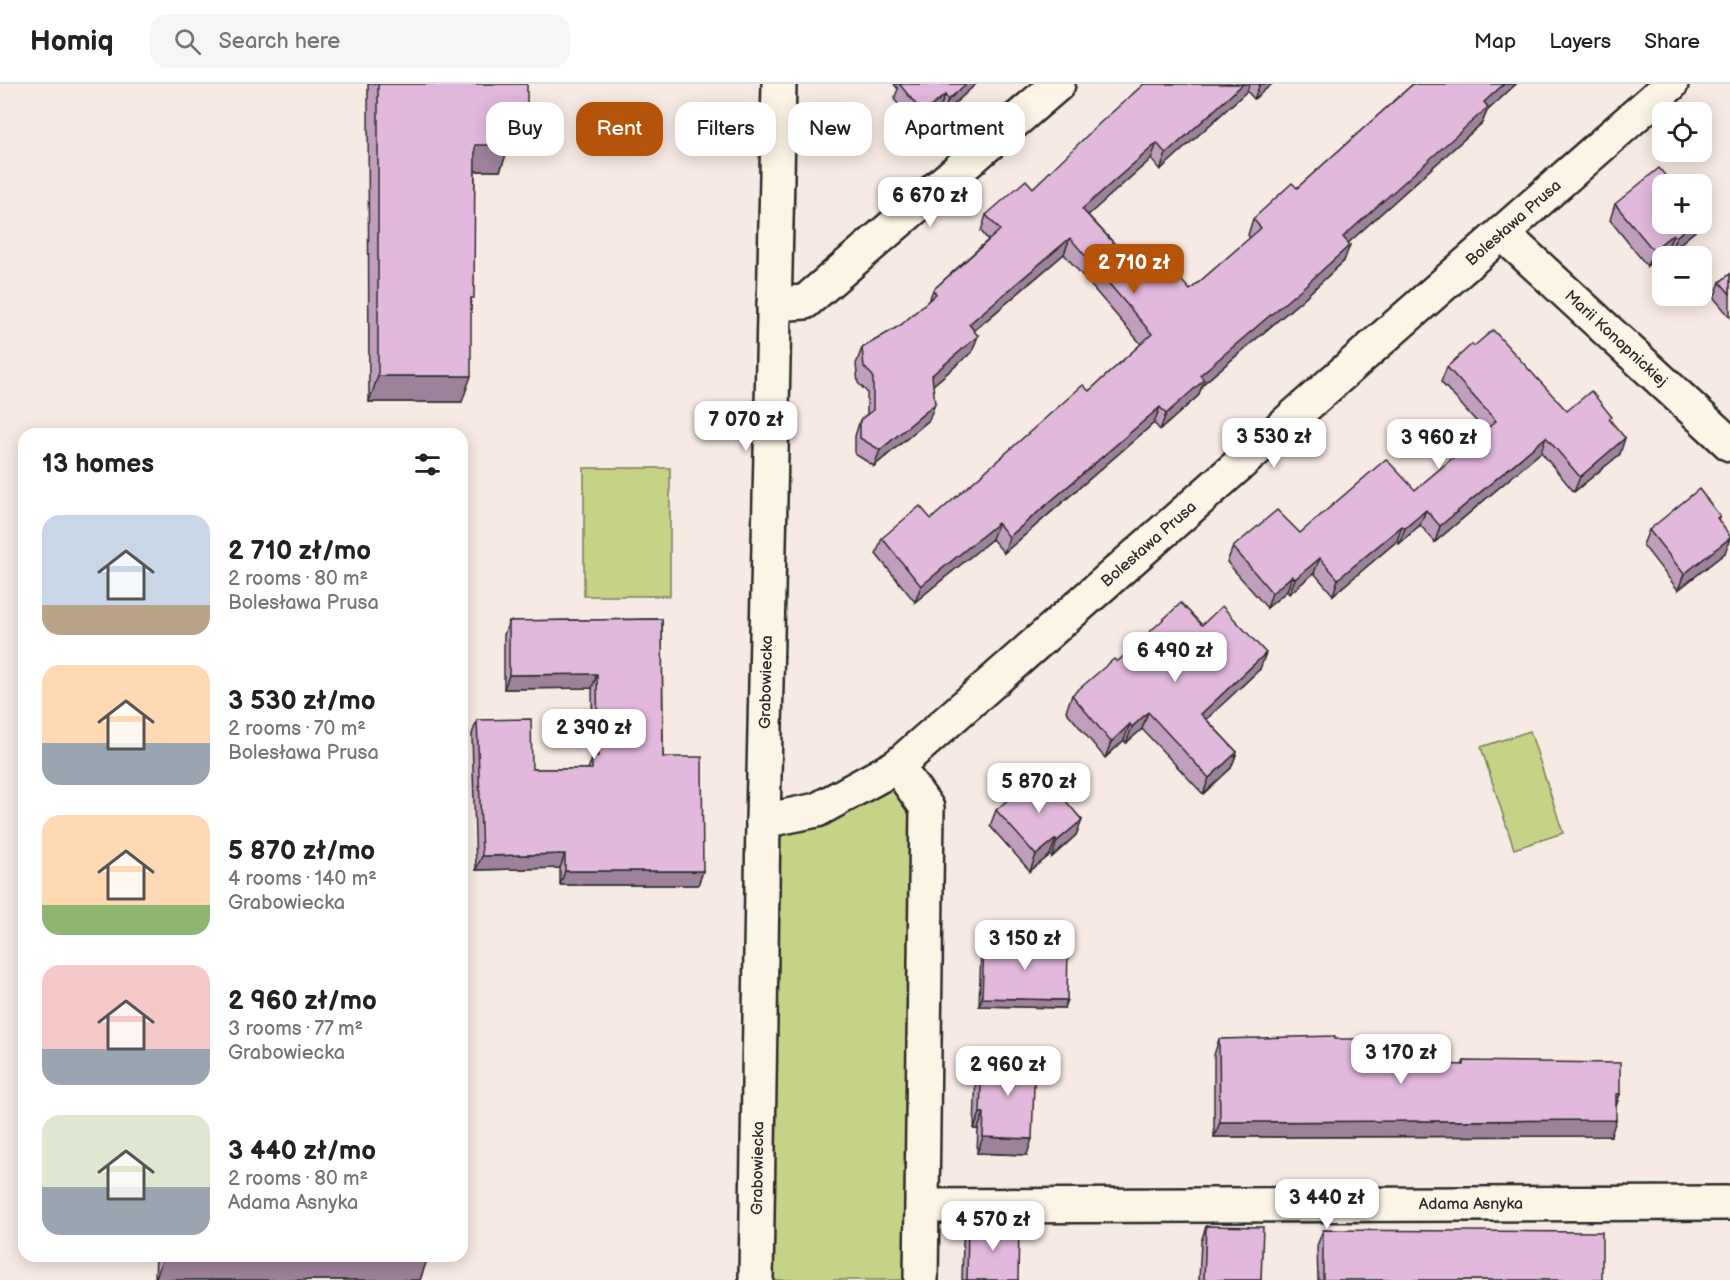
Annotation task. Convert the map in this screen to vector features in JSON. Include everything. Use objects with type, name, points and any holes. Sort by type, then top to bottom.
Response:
[{"type":"street","name":"Grabowiecka","points":[[756,1280],[763,821],[779,84]]},
{"type":"street","points":[[774,304],[805,302],[1058,84]]},
{"type":"street","name":"Bolesława Prusa","points":[[763,821],[817,810],[897,766],[1671,84]]},
{"type":"street","name":"Marii Konopnickiej","points":[[1503,234],[1730,444]]},
{"type":"street","points":[[897,766],[927,808],[921,1280]]},
{"type":"street","name":"Adama Asnyka","points":[[923,1206],[1730,1203]]},
{"type":"green space","points":[[584,468],[670,468],[670,596],[584,596]]},
{"type":"green space","points":[[1530,731],[1563,833],[1514,849],[1481,747]]},
{"type":"green space","points":[[897,766],[914,789],[921,1280],[756,1280],[763,821]]},
{"type":"building","points":[[378,84],[527,84],[527,102],[486,102],[486,145],[475,145],[471,376],[378,376]]},
{"type":"building","points":[[966,84],[948,100],[945,95],[936,102],[914,102],[900,85]]},
{"type":"building","points":[[1144,84],[1243,84],[1166,154],[1157,143],[1082,209],[1149,281],[1168,265],[1190,290],[1261,228],[1253,219],[1292,183],[1297,188],[1413,84],[1504,84],[1484,102],[1488,107],[1343,237],[1350,245],[1200,375],[1204,380],[1166,414],[1160,407],[1009,537],[998,523],[921,586],[882,538],[920,506],[931,519],[1083,385],[1089,391],[1152,334],[1070,238],[969,324],[978,336],[932,375],[935,404],[880,450],[860,438],[860,420],[873,410],[873,376],[864,367],[862,348],[901,325],[936,294],[933,290],[1000,230],[986,215],[1026,180],[1033,188]]},
{"type":"building","points":[[1659,168],[1664,174],[1652,174],[1652,234],[1673,234],[1658,246],[1652,246],[1652,249],[1615,204]]},
{"type":"building","points":[[1730,274],[1730,294],[1720,282]]},
{"type":"building","points":[[1493,330],[1567,411],[1591,391],[1612,417],[1609,419],[1625,438],[1580,477],[1546,437],[1440,526],[1426,510],[1405,528],[1402,526],[1338,579],[1320,558],[1295,579],[1292,576],[1272,593],[1233,547],[1277,510],[1300,533],[1386,459],[1415,490],[1496,421],[1447,367],[1472,344],[1474,346]]},
{"type":"building","points":[[1699,489],[1720,516],[1717,518],[1730,538],[1684,574],[1649,530]]},
{"type":"building","points":[[1181,603],[1202,625],[1222,606],[1266,653],[1201,714],[1237,752],[1209,778],[1148,712],[1132,727],[1130,724],[1111,742],[1072,695],[1114,659],[1117,662]]},
{"type":"building","points":[[662,619],[663,757],[702,757],[703,871],[565,871],[565,854],[482,856],[477,720],[531,719],[532,769],[592,769],[592,756],[598,756],[597,674],[509,675],[509,621]]},
{"type":"building","points":[[1039,773],[1082,820],[1036,855],[996,810]]},
{"type":"building","points":[[984,942],[1068,944],[1067,1000],[982,998]]},
{"type":"building","points":[[1335,1036],[1335,1039],[1390,1039],[1390,1062],[1464,1065],[1464,1061],[1620,1063],[1620,1094],[1616,1094],[1616,1120],[1220,1122],[1219,1039]]},
{"type":"building","points":[[982,1057],[1035,1058],[1032,1139],[983,1137],[984,1113],[980,1113]]},
{"type":"building","points":[[968,1224],[1019,1225],[1018,1280],[967,1280]]},
{"type":"building","points":[[1206,1226],[1263,1227],[1261,1280],[1204,1280]]},
{"type":"building","points":[[1323,1230],[1602,1232],[1602,1280],[1323,1280]]}]
